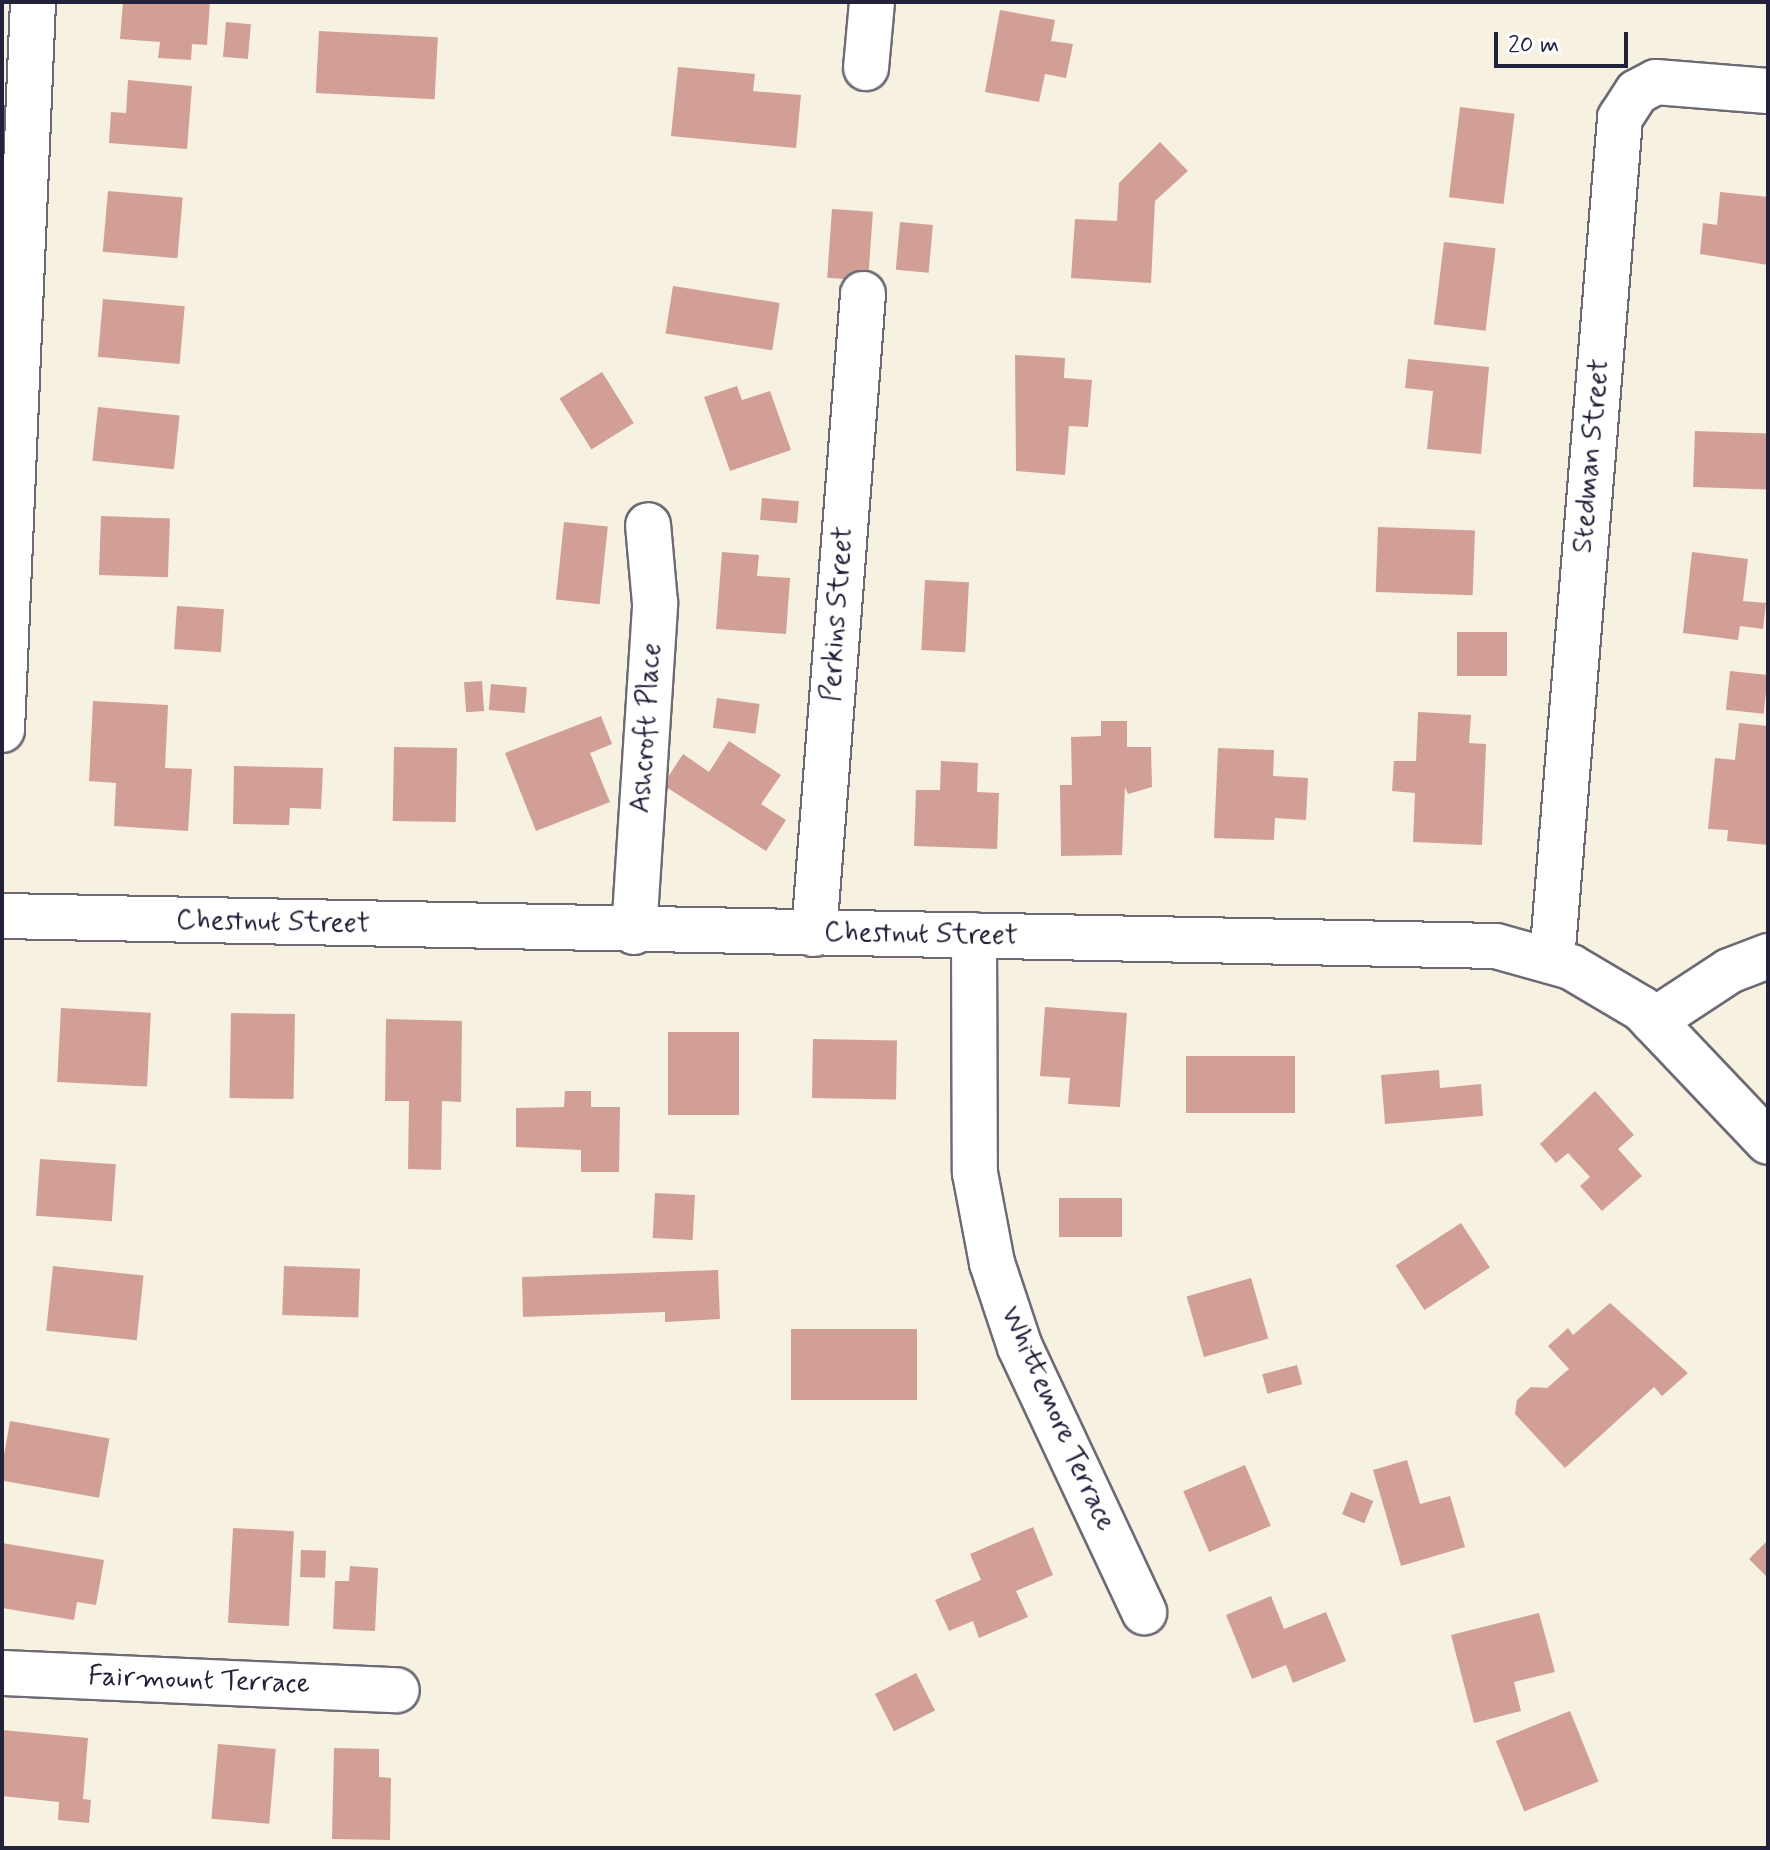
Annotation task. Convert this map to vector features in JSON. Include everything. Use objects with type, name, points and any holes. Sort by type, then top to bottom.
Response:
[{"type":"street","points":[[2,730],[33,2]]},
{"type":"street","points":[[866,68],[872,2]]},
{"type":"street","name":"Stedman Street","points":[[1552,960],[1620,118],[1637,92],[1656,82],[1768,91]]},
{"type":"street","name":"Perkins Street","points":[[814,934],[863,294]]},
{"type":"street","name":"Ashcroft Place","points":[[634,932],[655,603],[648,525]]},
{"type":"street","name":"Chestnut Street","points":[[2,916],[634,932],[1438,943],[1552,960],[1614,989],[1653,1021],[1768,1142]]},
{"type":"street","name":"Whittemore Terrace","points":[[974,935],[975,1173],[992,1263],[1020,1347],[1144,1612]]},
{"type":"street","points":[[1653,1021],[1729,971],[1768,956]]},
{"type":"street","name":"Fairmount Terrace","points":[[2,1673],[397,1690]]},
{"type":"building","points":[[123,2],[210,2],[207,45],[192,44],[191,60],[158,58],[160,42],[120,39]]},
{"type":"building","points":[[1000,10],[1055,20],[1051,41],[1073,44],[1066,78],[1045,74],[1039,102],[985,92]]},
{"type":"building","points":[[226,22],[251,24],[248,59],[223,57]]},
{"type":"building","points":[[319,31],[438,37],[435,99],[316,93]]},
{"type":"building","points":[[678,67],[755,74],[753,91],[801,95],[796,148],[671,136]]},
{"type":"building","points":[[128,80],[192,86],[187,149],[109,143],[111,112],[126,113]]},
{"type":"building","points":[[1460,107],[1515,114],[1503,204],[1449,197]]},
{"type":"building","points":[[1160,142],[1188,171],[1155,201],[1151,283],[1071,278],[1075,219],[1117,221],[1119,183]]},
{"type":"building","points":[[108,191],[183,198],[177,258],[103,252]]},
{"type":"building","points":[[1720,192],[1768,197],[1768,265],[1700,254],[1703,223],[1717,225]]},
{"type":"building","points":[[832,209],[873,212],[868,281],[827,278]]},
{"type":"building","points":[[900,222],[933,225],[929,273],[896,270]]},
{"type":"building","points":[[1444,242],[1496,248],[1485,331],[1434,324]]},
{"type":"building","points":[[673,286],[780,303],[772,350],[665,333]]},
{"type":"building","points":[[103,299],[185,306],[180,364],[98,357]]},
{"type":"building","points":[[1015,355],[1065,358],[1064,378],[1092,380],[1088,427],[1069,426],[1065,475],[1016,471]]},
{"type":"building","points":[[1408,359],[1489,367],[1481,454],[1427,449],[1433,391],[1405,388]]},
{"type":"building","points":[[602,372],[634,423],[591,449],[560,398]]},
{"type":"building","points":[[737,386],[742,400],[770,391],[791,450],[730,471],[704,397]]},
{"type":"building","points":[[98,407],[180,416],[174,469],[92,461]]},
{"type":"building","points":[[1695,431],[1768,434],[1766,490],[1693,487]]},
{"type":"building","points":[[762,498],[799,501],[797,523],[760,520]]},
{"type":"building","points":[[101,516],[170,518],[168,577],[99,575]]},
{"type":"building","points":[[564,522],[608,527],[600,604],[556,600]]},
{"type":"building","points":[[1378,527],[1475,530],[1473,595],[1376,592]]},
{"type":"building","points":[[722,552],[759,555],[757,576],[790,578],[786,634],[716,629]]},
{"type":"building","points":[[1692,552],[1748,559],[1743,601],[1766,603],[1763,629],[1740,626],[1738,640],[1683,633]]},
{"type":"building","points":[[925,580],[969,582],[965,652],[921,650]]},
{"type":"building","points":[[177,606],[224,609],[221,652],[174,649]]},
{"type":"building","points":[[1457,632],[1507,632],[1507,676],[1457,676]]},
{"type":"building","points":[[1730,671],[1768,675],[1764,714],[1726,710]]},
{"type":"building","points":[[482,681],[484,711],[466,712],[464,682]]},
{"type":"building","points":[[491,684],[527,687],[525,713],[489,710]]},
{"type":"building","points":[[717,698],[760,704],[755,734],[713,728]]},
{"type":"building","points":[[93,701],[168,705],[165,768],[192,769],[188,831],[114,826],[116,783],[89,781]]},
{"type":"building","points":[[1418,712],[1471,715],[1469,743],[1486,744],[1482,845],[1413,842],[1415,793],[1392,791],[1394,761],[1416,761]]},
{"type":"building","points":[[601,716],[612,744],[590,753],[610,802],[536,831],[505,753]]},
{"type":"building","points":[[1101,721],[1127,721],[1127,747],[1151,747],[1152,787],[1128,794],[1125,787],[1122,855],[1061,856],[1060,785],[1072,785],[1071,737],[1101,736]]},
{"type":"building","points":[[1739,723],[1768,726],[1768,845],[1727,841],[1728,830],[1708,829],[1715,758],[1735,760]]},
{"type":"building","points":[[729,741],[781,775],[761,804],[786,820],[766,851],[663,785],[683,754],[709,772]]},
{"type":"building","points":[[394,747],[457,748],[456,822],[393,821]]},
{"type":"building","points":[[1218,748],[1274,750],[1273,776],[1308,778],[1306,820],[1275,818],[1274,840],[1214,838]]},
{"type":"building","points":[[941,761],[978,763],[977,792],[999,793],[997,849],[914,846],[916,790],[940,790]]},
{"type":"building","points":[[234,766],[323,768],[321,809],[290,808],[289,825],[233,824]]},
{"type":"building","points":[[1045,1007],[1127,1013],[1120,1107],[1068,1104],[1070,1078],[1040,1076]]},
{"type":"building","points":[[61,1008],[151,1013],[147,1087],[57,1082]]},
{"type":"building","points":[[231,1013],[295,1014],[294,1099],[230,1098]]},
{"type":"building","points":[[386,1019],[462,1021],[461,1102],[442,1101],[441,1170],[408,1169],[409,1101],[385,1101]]},
{"type":"building","points":[[668,1032],[739,1032],[739,1115],[668,1115]]},
{"type":"building","points":[[813,1039],[897,1040],[896,1099],[812,1098]]},
{"type":"building","points":[[1186,1056],[1295,1056],[1295,1113],[1186,1113]]},
{"type":"building","points":[[1439,1070],[1440,1088],[1481,1084],[1483,1116],[1385,1124],[1381,1075]]},
{"type":"building","points":[[565,1091],[591,1091],[591,1107],[620,1107],[619,1172],[581,1172],[581,1150],[516,1147],[516,1108],[564,1107]]},
{"type":"building","points":[[1595,1091],[1634,1135],[1618,1149],[1642,1176],[1602,1211],[1580,1186],[1590,1177],[1568,1153],[1556,1163],[1540,1144]]},
{"type":"building","points":[[40,1159],[116,1164],[112,1221],[36,1216]]},
{"type":"building","points":[[655,1193],[695,1195],[693,1240],[653,1238]]},
{"type":"building","points":[[1059,1198],[1122,1198],[1122,1237],[1059,1237]]},
{"type":"building","points":[[1461,1223],[1490,1267],[1424,1310],[1396,1265]]},
{"type":"building","points":[[53,1266],[144,1276],[137,1340],[46,1331]]},
{"type":"building","points":[[284,1266],[360,1269],[358,1318],[282,1315]]},
{"type":"building","points":[[718,1270],[720,1319],[665,1322],[665,1312],[523,1317],[522,1277]]},
{"type":"building","points":[[1251,1278],[1268,1339],[1204,1357],[1187,1296]]},
{"type":"building","points":[[1610,1303],[1688,1373],[1662,1396],[1654,1387],[1565,1468],[1515,1414],[1517,1400],[1531,1387],[1547,1388],[1569,1369],[1548,1346],[1568,1328],[1573,1335]]},
{"type":"building","points":[[791,1329],[917,1329],[917,1400],[791,1400]]},
{"type":"building","points":[[1297,1365],[1302,1384],[1267,1394],[1262,1374]]},
{"type":"building","points":[[10,1421],[109,1439],[99,1498],[2,1481]]},
{"type":"building","points":[[1407,1460],[1420,1504],[1450,1496],[1465,1547],[1401,1566],[1373,1470]]},
{"type":"building","points":[[1245,1465],[1271,1526],[1209,1552],[1183,1491]]},
{"type":"building","points":[[1351,1492],[1373,1501],[1364,1523],[1342,1514]]},
{"type":"building","points":[[1033,1527],[1053,1575],[1016,1591],[1028,1617],[979,1638],[973,1621],[949,1631],[935,1600],[981,1580],[970,1554]]},
{"type":"building","points":[[233,1528],[294,1531],[289,1626],[228,1623]]},
{"type":"building","points":[[1768,1540],[1768,1578],[1749,1559]]},
{"type":"building","points":[[2,1543],[104,1560],[96,1605],[77,1602],[74,1620],[2,1608]]},
{"type":"building","points":[[301,1550],[326,1551],[325,1578],[300,1577]]},
{"type":"building","points":[[350,1566],[378,1568],[375,1631],[333,1629],[335,1581],[349,1581]]},
{"type":"building","points":[[1271,1596],[1284,1629],[1326,1612],[1346,1661],[1293,1683],[1286,1665],[1252,1679],[1226,1615]]},
{"type":"building","points":[[1539,1613],[1555,1672],[1514,1682],[1521,1711],[1474,1723],[1451,1635]]},
{"type":"building","points":[[916,1673],[935,1710],[894,1731],[875,1694]]},
{"type":"building","points":[[1570,1711],[1598,1781],[1524,1811],[1496,1741]]},
{"type":"building","points":[[2,1730],[88,1738],[83,1799],[91,1800],[89,1823],[58,1820],[59,1802],[2,1796]]},
{"type":"building","points":[[218,1744],[276,1749],[269,1824],[211,1819]]},
{"type":"building","points":[[334,1748],[379,1749],[379,1777],[391,1778],[390,1840],[332,1839]]}]
